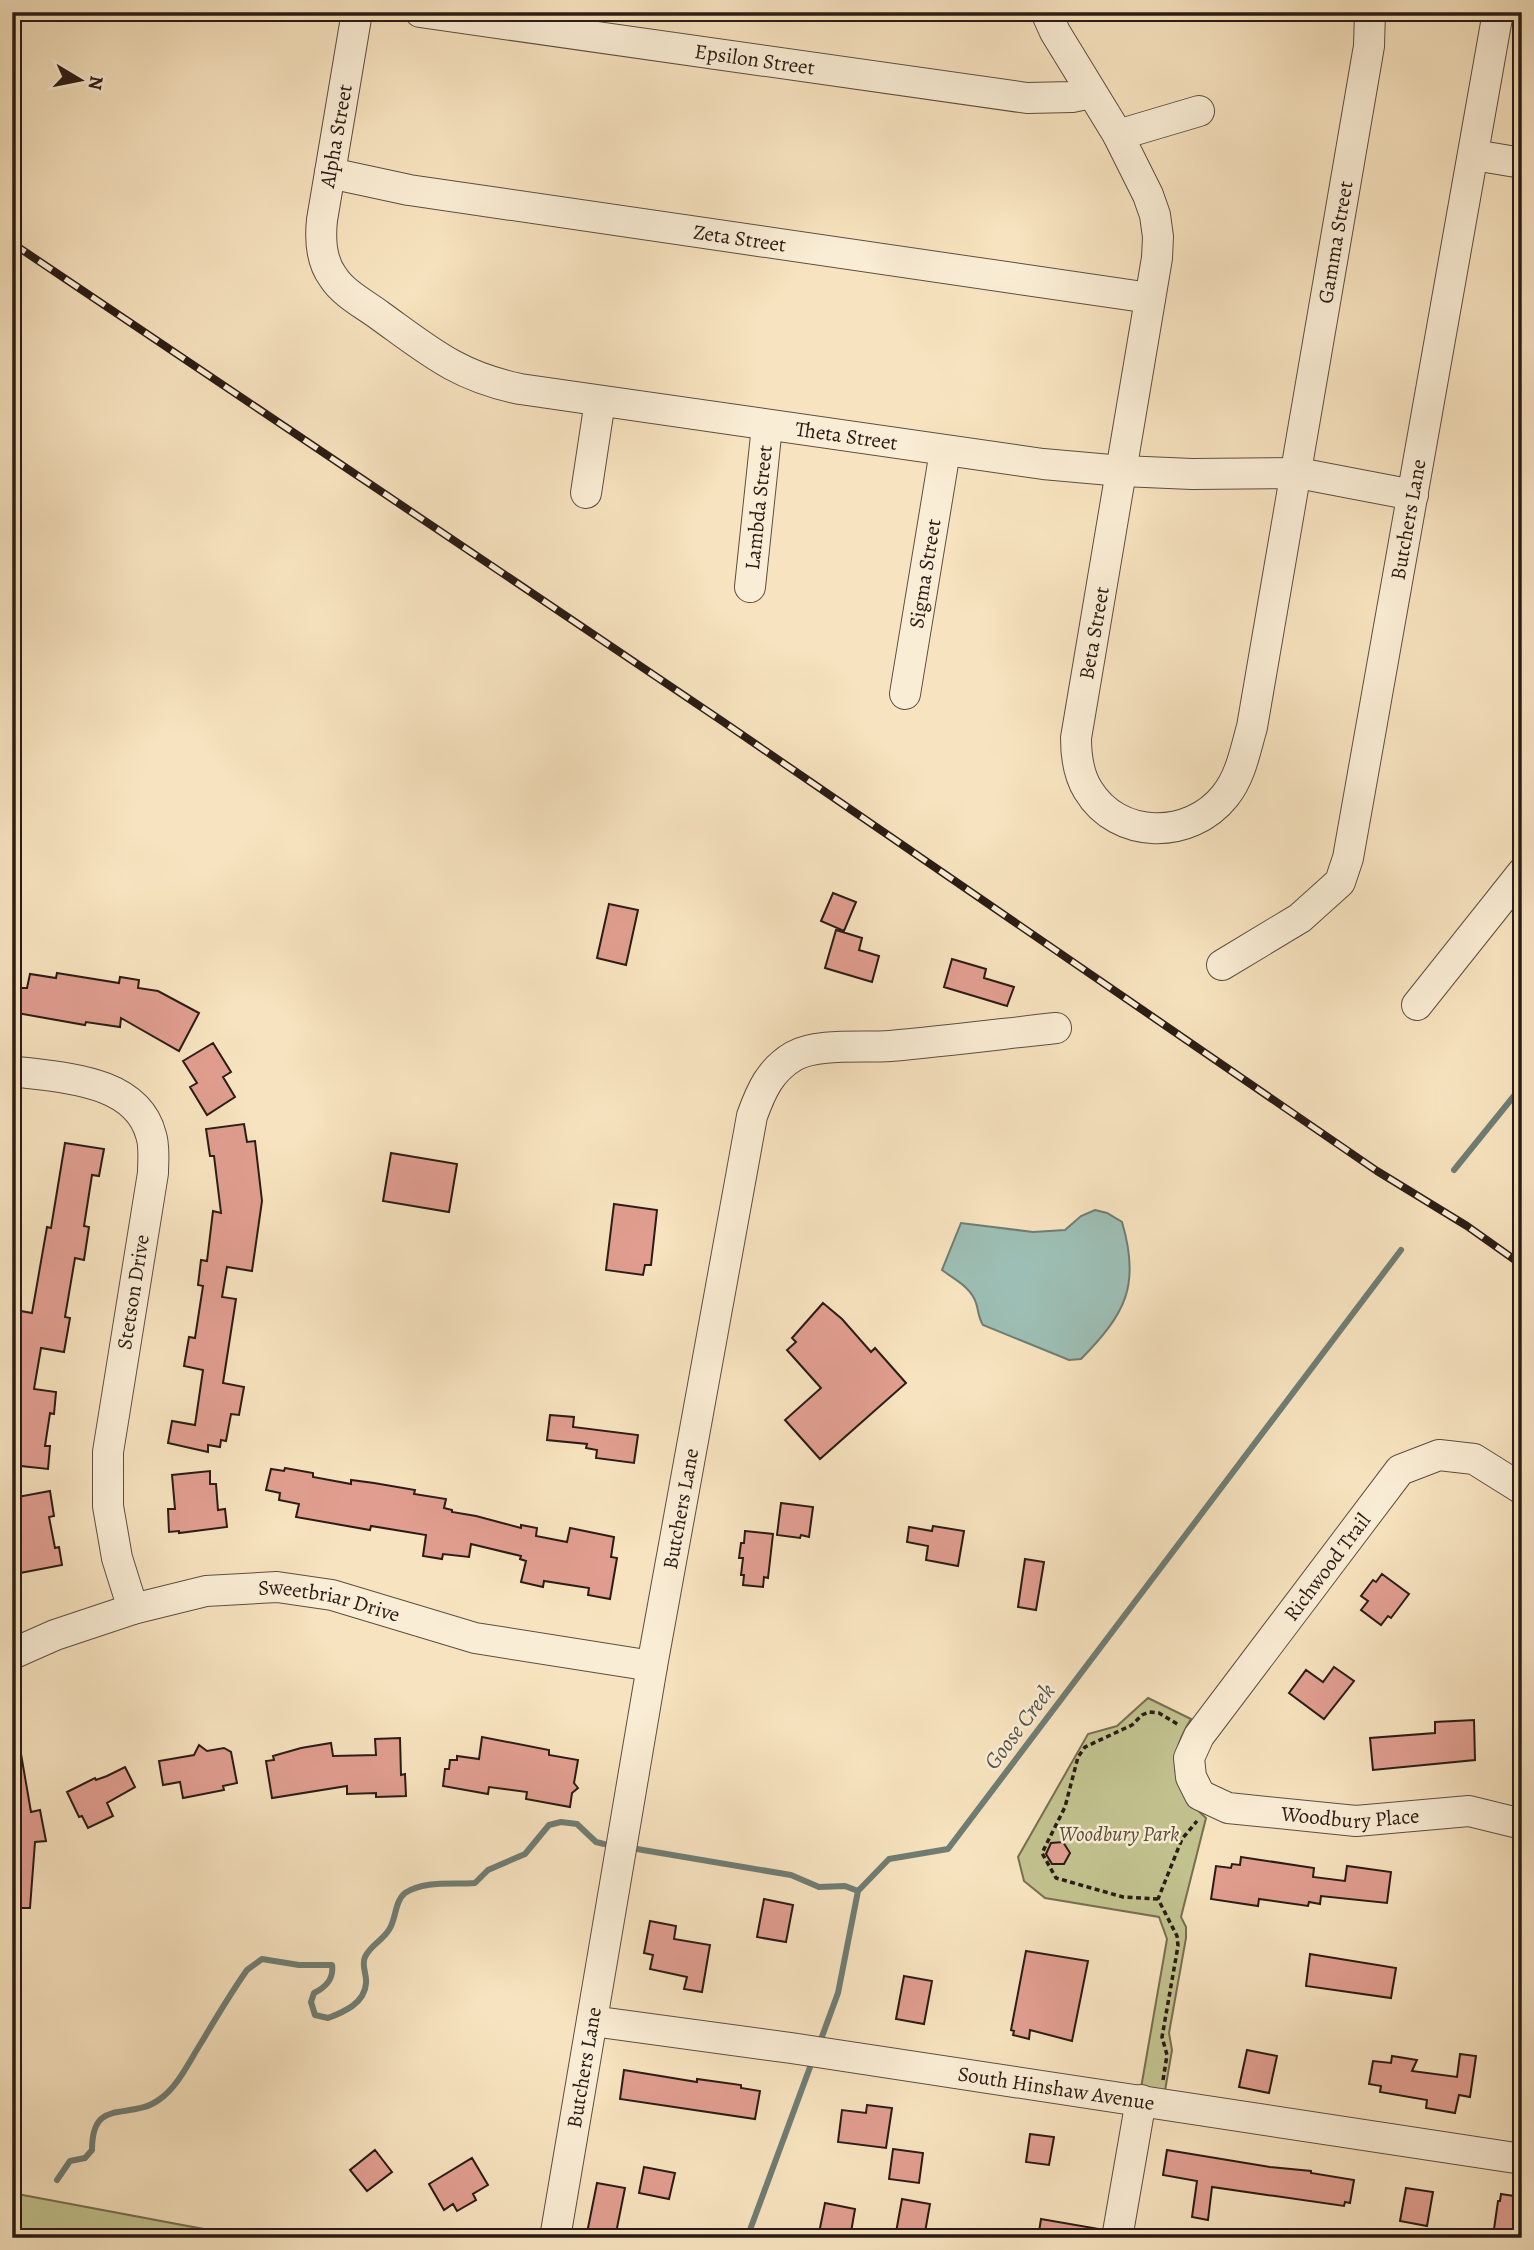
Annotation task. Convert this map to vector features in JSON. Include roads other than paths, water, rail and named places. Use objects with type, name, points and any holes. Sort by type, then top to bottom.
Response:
[{"type":"street","name":"Alpha Street","points":[[325,260],[321,234],[357,12]]},
{"type":"street","name":"Epsilon Street","points":[[420,12],[1027,98],[1072,97],[1091,93]]},
{"type":"street","name":"Beta Street","points":[[1046,12],[1055,33],[1118,135],[1155,215],[1158,237],[1157,258],[1076,738],[1076,754],[1088,791],[1107,810],[1125,821],[1144,828],[1166,829],[1185,825],[1207,814],[1225,797],[1238,777],[1252,727],[1298,473]]},
{"type":"street","name":"Gamma Street","points":[[1298,473],[1369,46],[1370,12]]},
{"type":"street","name":"Butchers Lane","points":[[1222,965],[1300,918],[1340,882],[1348,858],[1498,12]]},
{"type":"street","points":[[1118,135],[1199,111]]},
{"type":"street","points":[[1474,155],[1522,163]]},
{"type":"street","name":"Zeta Street","points":[[330,173],[409,190],[1150,298]]},
{"type":"street","name":"Theta Street","points":[[325,260],[332,277],[351,295],[453,367],[492,383],[945,451],[1122,471],[1192,474],[1298,473],[1413,495]]},
{"type":"street","points":[[586,493],[600,401]]},
{"type":"street","name":"Lambda Street","points":[[750,587],[767,426]]},
{"type":"street","name":"Sigma Street","points":[[905,694],[945,451]]},
{"type":"street","points":[[1417,1005],[1522,873]]},
{"type":"street","name":"Butchers Lane","points":[[555,2238],[652,1666],[752,1116],[763,1085],[786,1061],[797,1054],[812,1050],[888,1046],[1056,1028]]},
{"type":"street","name":"Stetson Drive","points":[[12,1071],[110,1088],[144,1119],[151,1133],[154,1148],[153,1173],[107,1452],[108,1506],[117,1558],[133,1609]]},
{"type":"street","name":"Richwood Trail","points":[[1214,1801],[1200,1795],[1191,1777],[1189,1758],[1199,1736],[1400,1470],[1439,1455],[1474,1459],[1522,1489]]},
{"type":"street","name":"Sweetbriar Drive","points":[[12,1654],[55,1635],[133,1609],[206,1591],[252,1587],[308,1590],[475,1638],[652,1666]]},
{"type":"street","name":"Woodbury Place","points":[[1214,1801],[1228,1808],[1356,1821],[1469,1811],[1522,1824]]},
{"type":"street","name":"South Hinshaw Avenue","points":[[592,2021],[1150,2101],[1522,2159]]},
{"type":"street","points":[[1117,2238],[1150,2101]]},
{"type":"water","points":[[1095,1210],[1107,1213],[1122,1222],[1130,1264],[1129,1282],[1125,1298],[1109,1328],[1081,1359],[1069,1360],[983,1325],[974,1297],[962,1284],[942,1270],[961,1223],[1033,1232],[1065,1230],[1081,1216]]},
{"type":"waterway","name":"Goose Creek","points":[[1454,1170],[1522,1086]]},
{"type":"waterway","name":"Goose Creek","points":[[820,2042],[838,1993],[858,1891],[889,1859],[948,1849],[1401,1250]]},
{"type":"waterway","points":[[57,2180],[70,2161],[85,2158],[92,2150],[98,2122],[115,2112],[148,2106],[172,2087],[247,1970],[262,1959],[299,1965],[332,1965],[330,1978],[314,1993],[311,2002],[315,2015],[328,2018],[347,2010],[362,1996],[366,1983],[365,1957],[388,1932],[399,1900],[405,1893],[421,1886],[475,1883],[488,1870],[525,1854],[549,1825],[561,1822],[577,1824],[596,1842],[604,1844]]},
{"type":"waterway","points":[[637,1849],[791,1875],[819,1887],[845,1886],[858,1891]]},
{"type":"waterway","name":"Goose Creek","points":[[747,2238],[813,2059]]},
{"type":"railway","points":[[12,243],[722,721],[1377,1171],[1467,1226],[1522,1265]]},
{"type":"park label","name":"Woodbury Park","points":[[1119,1834]]}]
